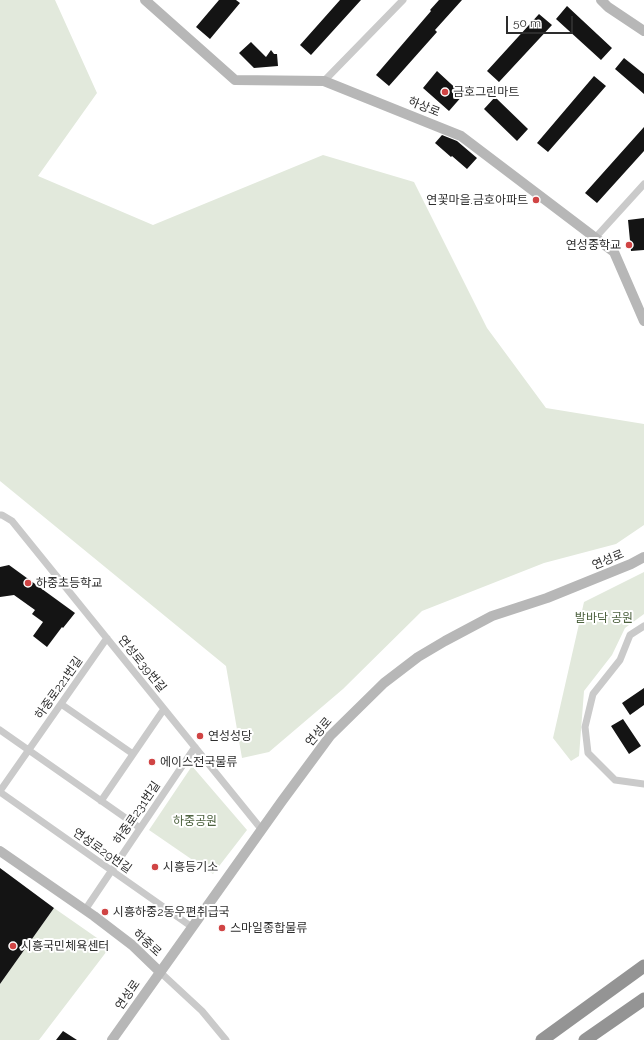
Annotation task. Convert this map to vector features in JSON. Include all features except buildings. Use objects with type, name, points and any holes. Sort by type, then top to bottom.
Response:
[{"type":"highway","points":[[542,1040],[644,966]]},
{"type":"highway","points":[[585,1040],[644,999]]},
{"type":"street","name":"하상로","points":[[145,0],[235,80],[324,82],[461,136],[614,252],[644,321]]},
{"type":"street","points":[[324,82],[403,0]]},
{"type":"street","points":[[601,0],[608,7],[644,32]]},
{"type":"street","points":[[595,238],[644,184]]},
{"type":"street","name":"연성로39번길","points":[[1,515],[12,521],[262,830]]},
{"type":"street","name":"연성로","points":[[112,1040],[330,736],[384,683],[418,657],[492,616],[547,598],[631,564],[644,557]]},
{"type":"street","points":[[644,626],[630,635],[620,660],[592,694],[585,728],[588,753],[615,780],[644,784]]},
{"type":"street","name":"하중로221번길","points":[[0,791],[107,638]]},
{"type":"street","points":[[61,704],[133,754]]},
{"type":"street","points":[[101,801],[164,709]]},
{"type":"street","points":[[0,730],[140,828]]},
{"type":"street","name":"하중로231번길","points":[[85,910],[195,747]]},
{"type":"street","name":"연성로29번길","points":[[0,791],[192,927]]},
{"type":"street","name":"하중로","points":[[0,851],[85,910],[132,945],[202,1011],[226,1040]]},
{"type":"green space","points":[[0,0],[55,0],[97,93],[38,176],[153,225],[323,155],[414,182],[487,328],[546,408],[644,424],[644,525],[616,544],[544,563],[422,611],[343,689],[269,752],[242,758],[226,666],[0,481]]},
{"type":"green space","name":"발바닥 공원","points":[[644,572],[644,614],[625,628],[612,655],[584,691],[579,756],[571,761],[553,738],[584,602]]},
{"type":"green space","name":"하중공원","points":[[192,766],[247,830],[213,874],[149,830]]},
{"type":"green space","points":[[54,908],[110,947],[39,1040],[0,1040],[0,984]]},
{"type":"place","name":"금호그린마트","points":[[445,92]]},
{"type":"place","name":"연꽃마을.금호아파트","points":[[536,200]]},
{"type":"place","name":"연성중학교","points":[[629,245]]},
{"type":"place","name":"하중초등학교","points":[[28,583]]},
{"type":"place","name":"연성성당","points":[[200,736]]},
{"type":"place","name":"에이스전국물류","points":[[152,762]]},
{"type":"place","name":"시흥등기소","points":[[155,867]]},
{"type":"place","name":"시흥하중2동우편취급국","points":[[105,912]]},
{"type":"place","name":"스마일종합물류","points":[[222,928]]},
{"type":"place","name":"시흥국민체육센터","points":[[13,946]]}]
